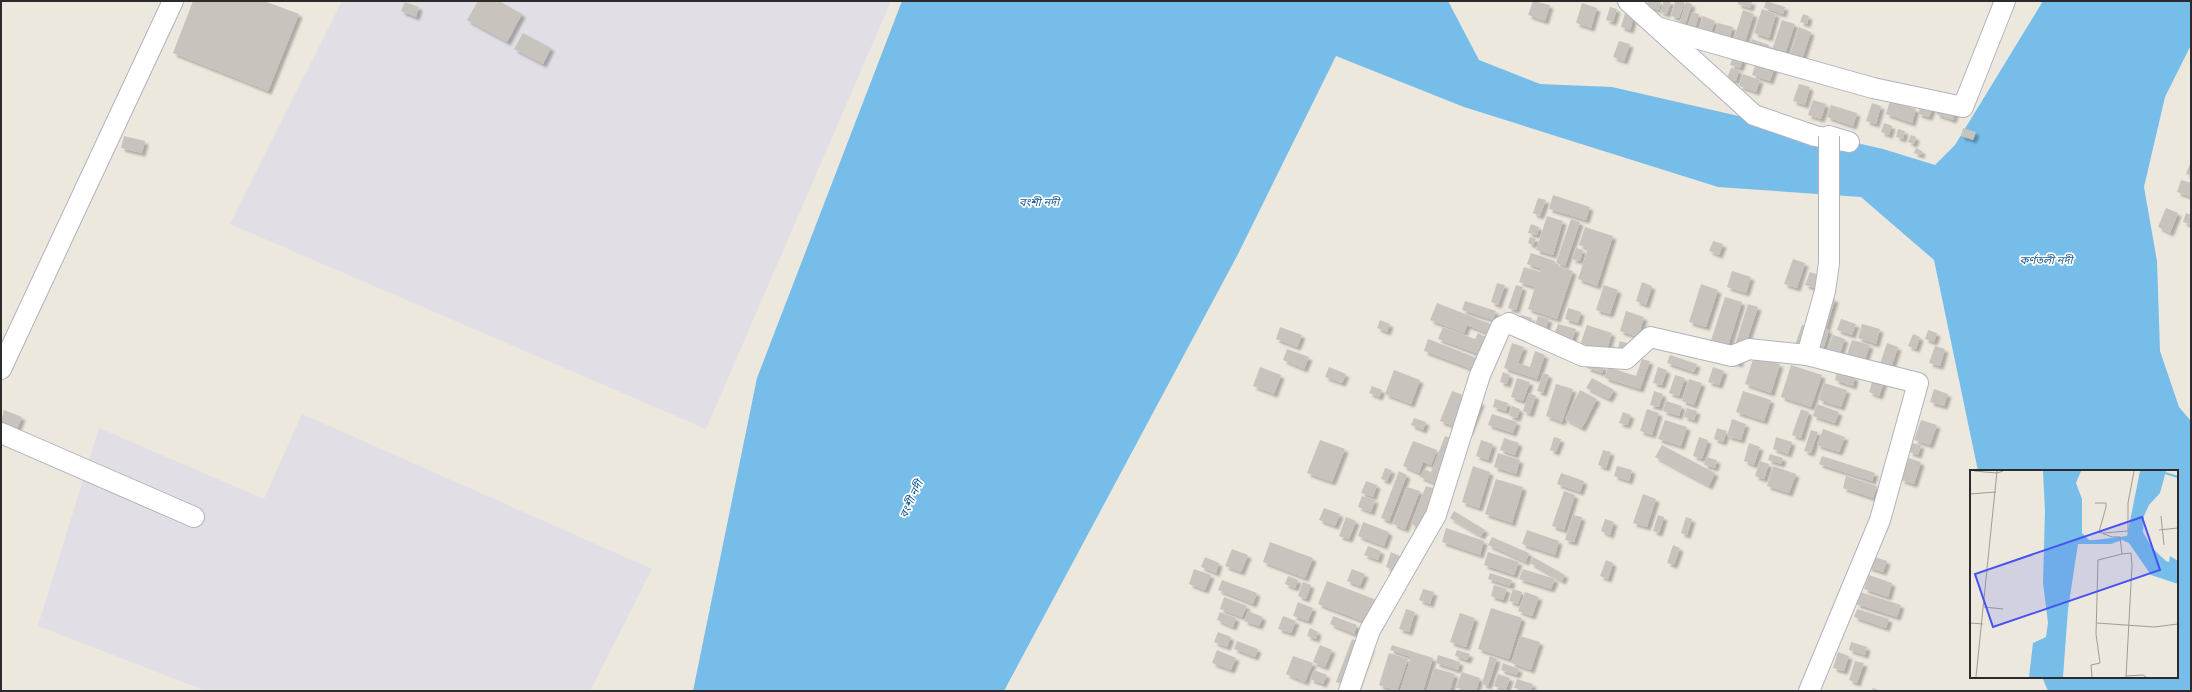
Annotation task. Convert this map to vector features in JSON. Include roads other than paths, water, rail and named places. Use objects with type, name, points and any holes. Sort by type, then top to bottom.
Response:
[{"type":"street","points":[[1,369],[173,1]]},
{"type":"street","points":[[1628,1],[1660,28],[1754,115],[1815,136],[1849,142],[1829,136],[1829,263],[1825,291],[1807,355]]},
{"type":"street","points":[[1660,28],[1873,88],[1963,107],[2005,1]]},
{"type":"street","points":[[1349,691],[1370,630],[1436,515],[1480,375],[1501,327],[1509,323],[1583,356],[1626,359],[1650,337],[1732,356],[1749,349],[1807,355],[1918,383],[1880,520],[1809,691]]},
{"type":"street","points":[[1,433],[194,517]]},
{"type":"water","name":"বংশী নদী","points":[[902,1],[1448,1],[1479,60],[1540,84],[1612,87],[1883,149],[1935,165],[1955,145],[2043,1],[2191,1],[2191,45],[2165,97],[2144,187],[2157,261],[2160,351],[2179,407],[2191,421],[2191,691],[2048,691],[2042,678],[2178,678],[2178,470],[1978,470],[1934,260],[1861,197],[1718,187],[1464,107],[1336,56],[1237,256],[1004,691],[693,691],[757,378]]},
{"type":"water label","name":"কর্ণতলী নদী","points":[[2046,260]]}]
